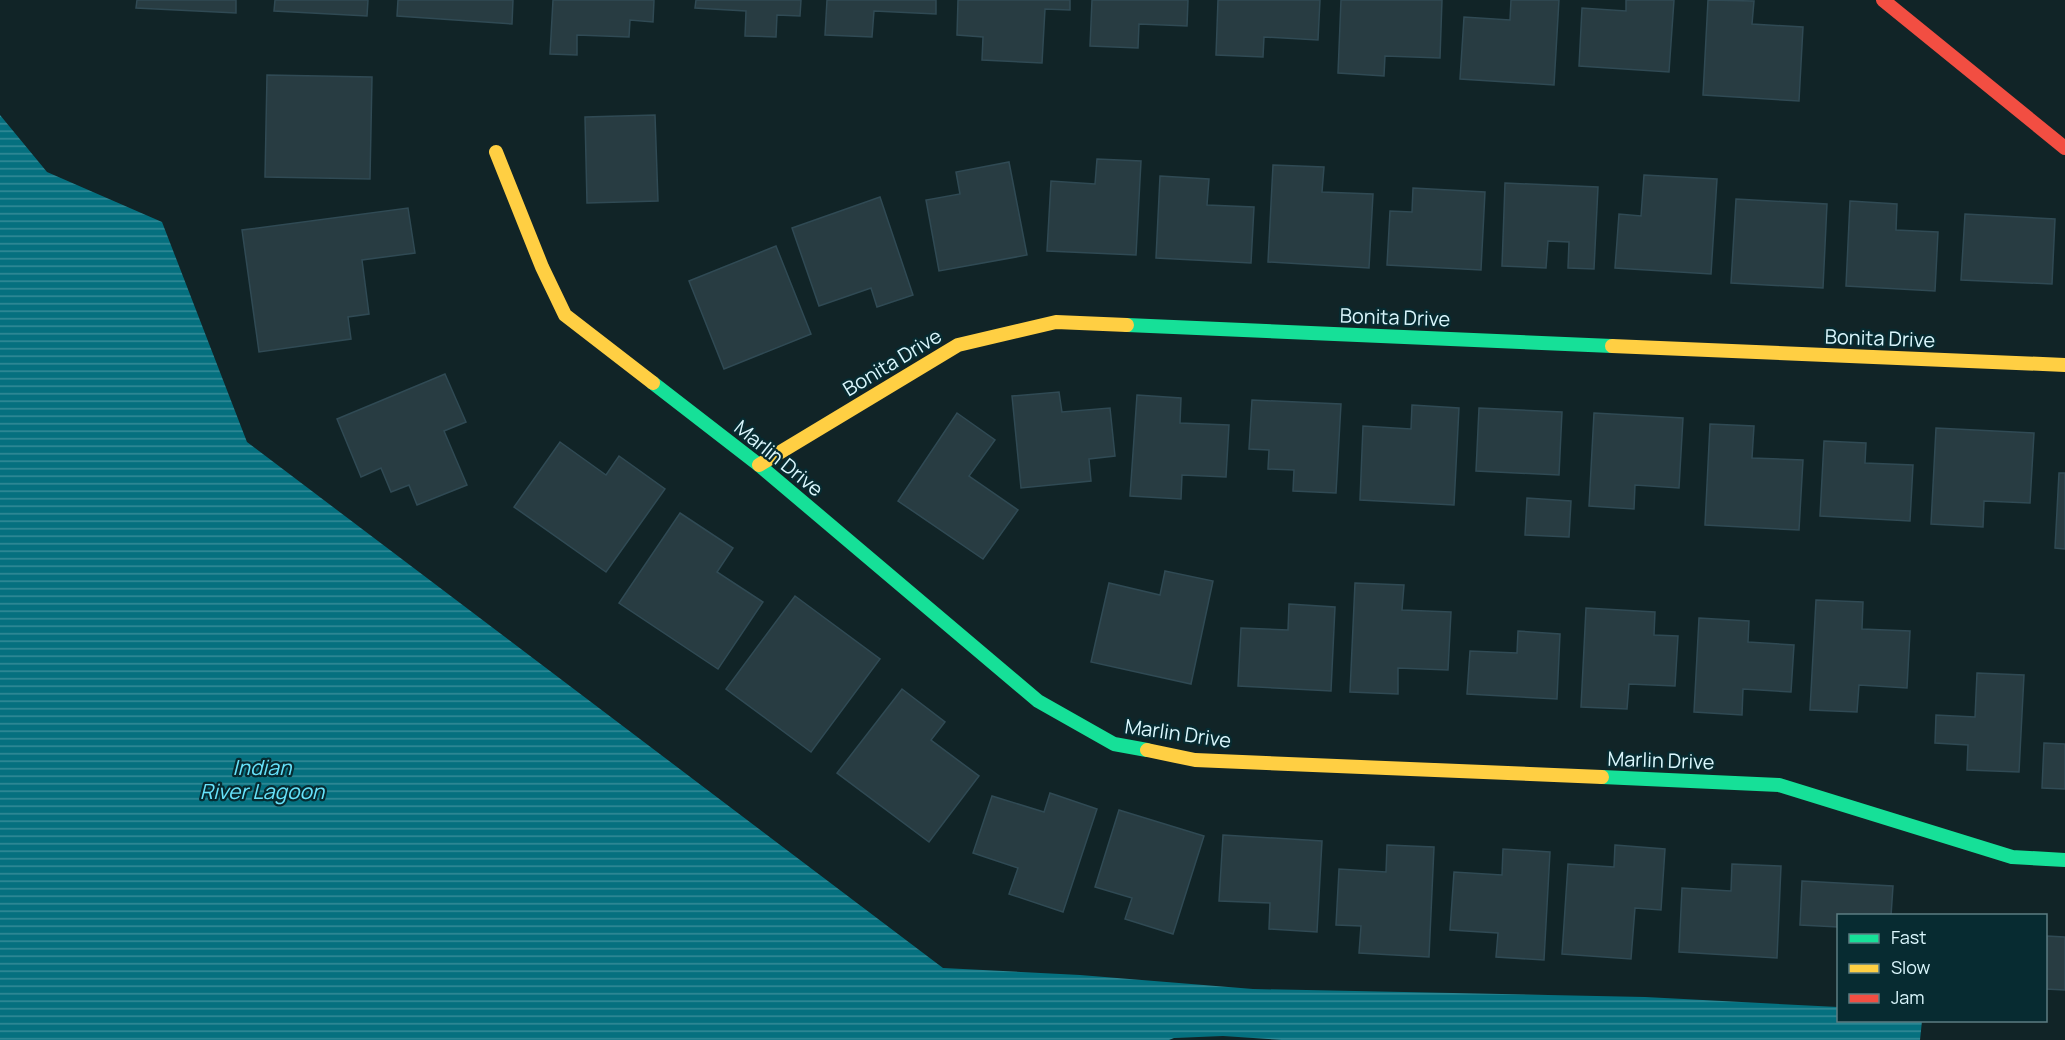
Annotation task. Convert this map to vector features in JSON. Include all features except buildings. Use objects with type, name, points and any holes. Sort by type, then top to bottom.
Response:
[{"type":"street","points":[[1882,0],[2065,148]]},
{"type":"street","name":"Marlin Drive","points":[[496,152],[542,267],[565,315],[759,465],[1038,700],[1114,744],[1195,760],[1779,785],[2012,857],[2065,860]]},
{"type":"street","name":"Bonita Drive","points":[[759,465],[958,345],[1056,322],[2065,365]]},
{"type":"water","name":"Indian River Lagoon","points":[[0,115],[47,172],[162,222],[247,442],[943,968],[1080,975],[1253,989],[1645,997],[1837,1007],[1837,1022],[1922,1022],[1920,1040],[1282,1040],[1223,1036],[1169,1040],[0,1040]]},
{"type":"traffic: fast","points":[[1127,325],[1612,346]]},
{"type":"traffic: fast","points":[[653,383],[759,465],[1038,701],[1114,744],[1147,750]]},
{"type":"traffic: fast","points":[[1602,777],[1779,785],[2012,857],[2065,860]]},
{"type":"traffic: slow","points":[[496,152],[542,267],[565,315],[653,383]]},
{"type":"traffic: slow","points":[[759,465],[958,345],[1056,322],[1127,325]]},
{"type":"traffic: slow","points":[[1612,346],[2065,365]]},
{"type":"traffic: slow","points":[[1147,750],[1195,760],[1602,777]]},
{"type":"traffic: jam","points":[[1883,0],[2065,148]]}]
